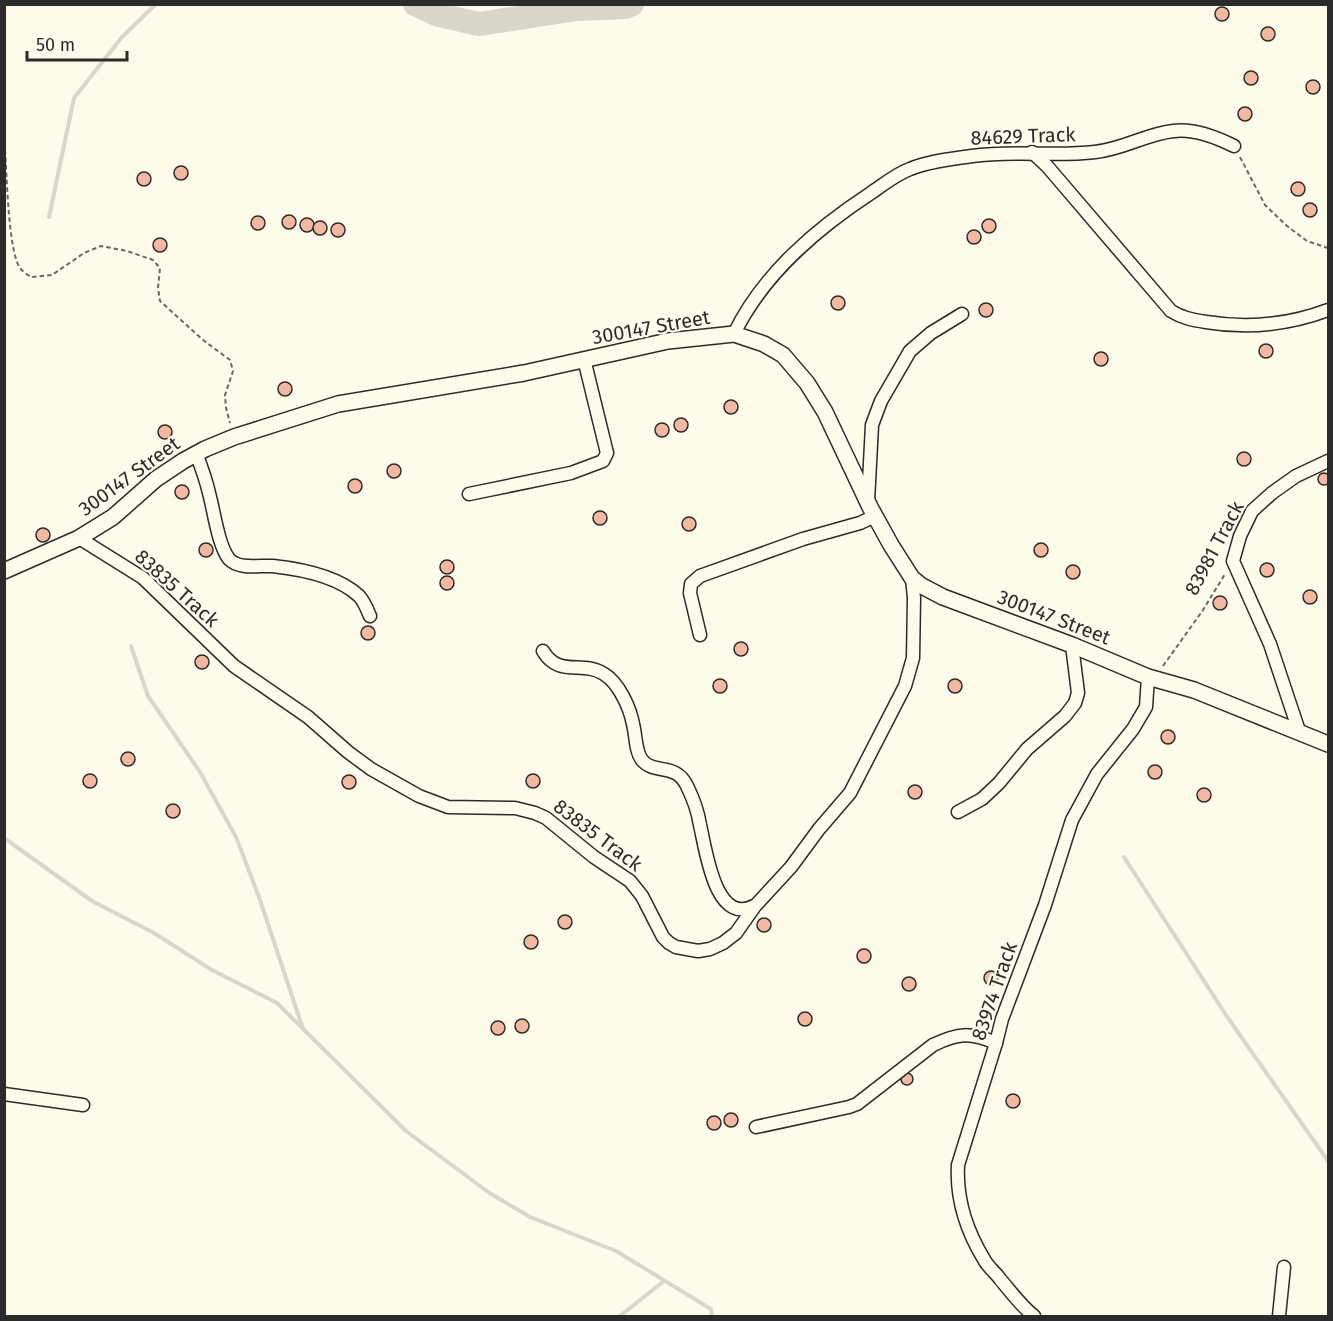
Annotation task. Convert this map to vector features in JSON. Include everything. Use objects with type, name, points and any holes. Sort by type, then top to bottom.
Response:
[{"type":"street","name":"84629 Track","points":[[734,334],[745,312],[769,280],[800,247],[839,214],[909,169],[974,156],[1032,152],[1109,151],[1176,130],[1203,134],[1234,146]]},
{"type":"street","points":[[1032,152],[1047,166],[1171,311],[1178,316],[1214,323],[1259,327],[1285,323],[1329,310]]},
{"type":"street","points":[[868,502],[872,425],[881,401],[910,351],[931,333],[962,314]]},
{"type":"street","name":"300147 Street","points":[[4,571],[79,538],[113,517],[156,479],[196,453],[234,437],[338,404],[524,373],[668,340],[734,334],[764,344],[783,355],[807,383],[825,412],[875,516],[912,578],[922,586],[943,597],[1072,645],[1148,677],[1194,690],[1329,744]]},
{"type":"street","points":[[469,494],[571,473],[603,461],[607,453],[584,360]]},
{"type":"street","points":[[196,453],[224,549],[231,561],[244,566],[276,567],[327,578],[345,586],[359,596],[370,616]]},
{"type":"street","name":"83981 Track","points":[[1233,561],[1240,536],[1252,511],[1296,476],[1329,461]]},
{"type":"street","points":[[700,635],[690,593],[691,584],[700,576],[803,539],[844,529],[875,516]]},
{"type":"street","name":"83835 Track","points":[[79,538],[143,578],[234,666],[308,717],[371,769],[418,796],[448,807],[515,808],[546,818],[594,857],[630,881],[642,896],[663,937],[669,943],[676,947],[698,951],[723,943],[736,933],[755,906],[791,867],[850,793],[905,686],[913,658],[915,608],[912,578]]},
{"type":"street","points":[[1233,561],[1270,644],[1299,731]]},
{"type":"street","points":[[958,812],[982,799],[999,783],[1026,748],[1065,716],[1075,704],[1078,693],[1072,645]]},
{"type":"street","points":[[543,651],[558,666],[593,669],[611,679],[628,707],[640,758],[647,764],[675,772],[686,784],[700,822],[710,868],[724,900],[735,909],[744,911],[755,906]]},
{"type":"street","name":"83974 Track","points":[[1034,1317],[986,1262],[967,1223],[957,1186],[958,1166],[1002,1019],[1045,905],[1072,820],[1097,774],[1133,729],[1146,707],[1148,677]]},
{"type":"street","points":[[756,1127],[856,1104],[933,1045],[945,1039],[969,1034],[981,1036],[996,1043]]},
{"type":"street","points":[[4,1094],[83,1105]]},
{"type":"street","points":[[1278,1317],[1284,1266]]},
{"type":"path","points":[[1234,146],[1265,205],[1307,241],[1329,248]]},
{"type":"path","points":[[5,150],[14,252],[20,269],[31,277],[52,275],[84,253],[101,246],[127,250],[153,260],[160,268],[158,288],[160,301],[203,340],[230,360],[233,371],[225,395],[234,437]]},
{"type":"path","name":"83981 Track","points":[[1161,669],[1203,610],[1233,561]]},
{"type":"building","points":[[1222,7],[1227,9],[1229,14],[1227,19],[1222,21],[1217,19],[1215,14],[1217,9]]},
{"type":"building","points":[[1268,27],[1273,29],[1275,34],[1273,39],[1268,41],[1263,39],[1261,34],[1263,29]]},
{"type":"building","points":[[1251,71],[1256,73],[1258,78],[1256,83],[1251,85],[1246,83],[1244,78],[1246,73]]},
{"type":"building","points":[[1313,80],[1318,82],[1320,87],[1318,92],[1313,94],[1308,92],[1306,87],[1308,82]]},
{"type":"building","points":[[1245,107],[1250,109],[1252,114],[1250,119],[1245,121],[1240,119],[1238,114],[1240,109]]},
{"type":"building","points":[[181,166],[186,168],[188,173],[186,178],[181,180],[176,178],[174,173],[176,168]]},
{"type":"building","points":[[144,172],[149,174],[151,179],[149,184],[144,186],[139,184],[137,179],[139,174]]},
{"type":"building","points":[[1298,182],[1303,184],[1305,189],[1303,194],[1298,196],[1293,194],[1291,189],[1293,184]]},
{"type":"building","points":[[1310,203],[1315,205],[1317,210],[1315,215],[1310,217],[1305,215],[1303,210],[1305,205]]},
{"type":"building","points":[[289,215],[294,217],[296,222],[294,227],[289,229],[284,227],[282,222],[284,217]]},
{"type":"building","points":[[258,216],[263,218],[265,223],[263,228],[258,230],[253,228],[251,223],[253,218]]},
{"type":"building","points":[[307,218],[312,220],[314,225],[312,230],[307,232],[302,230],[300,225],[302,220]]},
{"type":"building","points":[[989,219],[994,221],[996,226],[994,231],[989,233],[984,231],[982,226],[984,221]]},
{"type":"building","points":[[320,221],[325,223],[327,228],[325,233],[320,235],[315,233],[313,228],[315,223]]},
{"type":"building","points":[[338,223],[343,225],[345,230],[343,235],[338,237],[333,235],[331,230],[333,225]]},
{"type":"building","points":[[974,230],[979,232],[981,237],[979,242],[974,244],[969,242],[967,237],[969,232]]},
{"type":"building","points":[[160,238],[165,240],[167,245],[165,250],[160,252],[155,250],[153,245],[155,240]]},
{"type":"building","points":[[838,296],[843,298],[845,303],[843,308],[838,310],[833,308],[831,303],[833,298]]},
{"type":"building","points":[[986,303],[991,305],[993,310],[991,315],[986,317],[981,315],[979,310],[981,305]]},
{"type":"building","points":[[1266,344],[1271,346],[1273,351],[1271,356],[1266,358],[1261,356],[1259,351],[1261,346]]},
{"type":"building","points":[[1101,352],[1106,354],[1108,359],[1106,364],[1101,366],[1096,364],[1094,359],[1096,354]]},
{"type":"building","points":[[285,382],[290,384],[292,389],[290,394],[285,396],[280,394],[278,389],[280,384]]},
{"type":"building","points":[[731,400],[736,402],[738,407],[736,412],[731,414],[726,412],[724,407],[726,402]]},
{"type":"building","points":[[681,418],[686,420],[688,425],[686,430],[681,432],[676,430],[674,425],[676,420]]},
{"type":"building","points":[[662,423],[667,425],[669,430],[667,435],[662,437],[657,435],[655,430],[657,425]]},
{"type":"building","points":[[165,425],[170,427],[172,432],[170,437],[165,439],[160,437],[158,432],[160,427]]},
{"type":"building","points":[[1244,452],[1249,454],[1251,459],[1249,464],[1244,466],[1239,464],[1237,459],[1239,454]]},
{"type":"building","points":[[394,464],[399,466],[401,471],[399,476],[394,478],[389,476],[387,471],[389,466]]},
{"type":"building","points":[[1324,473],[1330,479],[1324,485],[1318,479]]},
{"type":"building","points":[[355,479],[360,481],[362,486],[360,491],[355,493],[350,491],[348,486],[350,481]]},
{"type":"building","points":[[182,485],[187,487],[189,492],[187,497],[182,499],[177,497],[175,492],[177,487]]},
{"type":"building","points":[[600,511],[605,513],[607,518],[605,523],[600,525],[595,523],[593,518],[595,513]]},
{"type":"building","points":[[689,517],[694,519],[696,524],[694,529],[689,531],[684,529],[682,524],[684,519]]},
{"type":"building","points":[[43,528],[48,530],[50,535],[48,540],[43,542],[38,540],[36,535],[38,530]]},
{"type":"building","points":[[206,543],[211,545],[213,550],[211,555],[206,557],[201,555],[199,550],[201,545]]},
{"type":"building","points":[[1041,543],[1046,545],[1048,550],[1046,555],[1041,557],[1036,555],[1034,550],[1036,545]]},
{"type":"building","points":[[447,560],[452,562],[454,567],[452,572],[447,574],[442,572],[440,567],[442,562]]},
{"type":"building","points":[[1267,563],[1272,565],[1274,570],[1272,575],[1267,577],[1262,575],[1260,570],[1262,565]]},
{"type":"building","points":[[1073,565],[1078,567],[1080,572],[1078,577],[1073,579],[1068,577],[1066,572],[1068,567]]},
{"type":"building","points":[[447,576],[452,578],[454,583],[452,588],[447,590],[442,588],[440,583],[442,578]]},
{"type":"building","points":[[1310,590],[1315,592],[1317,597],[1315,602],[1310,604],[1305,602],[1303,597],[1305,592]]},
{"type":"building","points":[[1220,596],[1225,598],[1227,603],[1225,608],[1220,610],[1215,608],[1213,603],[1215,598]]},
{"type":"building","points":[[368,626],[373,628],[375,633],[373,638],[368,640],[363,638],[361,633],[363,628]]},
{"type":"building","points":[[741,642],[746,644],[748,649],[746,654],[741,656],[736,654],[734,649],[736,644]]},
{"type":"building","points":[[202,655],[207,657],[209,662],[207,667],[202,669],[197,667],[195,662],[197,657]]},
{"type":"building","points":[[720,679],[725,681],[727,686],[725,691],[720,693],[715,691],[713,686],[715,681]]},
{"type":"building","points":[[955,679],[960,681],[962,686],[960,691],[955,693],[950,691],[948,686],[950,681]]},
{"type":"building","points":[[1168,730],[1173,732],[1175,737],[1173,742],[1168,744],[1163,742],[1161,737],[1163,732]]},
{"type":"building","points":[[128,752],[133,754],[135,759],[133,764],[128,766],[123,764],[121,759],[123,754]]},
{"type":"building","points":[[1155,765],[1160,767],[1162,772],[1160,777],[1155,779],[1150,777],[1148,772],[1150,767]]},
{"type":"building","points":[[90,774],[95,776],[97,781],[95,786],[90,788],[85,786],[83,781],[85,776]]},
{"type":"building","points":[[533,774],[538,776],[540,781],[538,786],[533,788],[528,786],[526,781],[528,776]]},
{"type":"building","points":[[349,775],[354,777],[356,782],[354,787],[349,789],[344,787],[342,782],[344,777]]},
{"type":"building","points":[[915,785],[920,787],[922,792],[920,797],[915,799],[910,797],[908,792],[910,787]]},
{"type":"building","points":[[1204,788],[1209,790],[1211,795],[1209,800],[1204,802],[1199,800],[1197,795],[1199,790]]},
{"type":"building","points":[[173,804],[178,806],[180,811],[178,816],[173,818],[168,816],[166,811],[168,806]]},
{"type":"building","points":[[565,915],[570,917],[572,922],[570,927],[565,929],[560,927],[558,922],[560,917]]},
{"type":"building","points":[[764,918],[769,920],[771,925],[769,930],[764,932],[759,930],[757,925],[759,920]]},
{"type":"building","points":[[531,935],[536,937],[538,942],[536,947],[531,949],[526,947],[524,942],[526,937]]},
{"type":"building","points":[[864,949],[869,951],[871,956],[869,961],[864,963],[859,961],[857,956],[859,951]]},
{"type":"building","points":[[991,971],[996,973],[998,978],[996,983],[991,985],[986,983],[984,978],[986,973]]},
{"type":"building","points":[[909,977],[914,979],[916,984],[914,989],[909,991],[904,989],[902,984],[904,979]]},
{"type":"building","points":[[805,1012],[810,1014],[812,1019],[810,1024],[805,1026],[800,1024],[798,1019],[800,1014]]},
{"type":"building","points":[[522,1019],[527,1021],[529,1026],[527,1031],[522,1033],[517,1031],[515,1026],[517,1021]]},
{"type":"building","points":[[498,1021],[503,1023],[505,1028],[503,1033],[498,1035],[493,1033],[491,1028],[493,1023]]},
{"type":"building","points":[[909,1073],[913,1079],[909,1085],[905,1085],[901,1077]]},
{"type":"building","points":[[1013,1094],[1018,1096],[1020,1101],[1018,1106],[1013,1108],[1008,1106],[1006,1101],[1008,1096]]},
{"type":"building","points":[[731,1113],[736,1115],[738,1120],[736,1125],[731,1127],[726,1125],[724,1120],[726,1115]]},
{"type":"building","points":[[714,1116],[719,1118],[721,1123],[719,1128],[714,1130],[709,1128],[707,1123],[709,1118]]},
{"type":"waterway","points":[[49,217],[74,98],[122,37],[156,4]]},
{"type":"waterway","points":[[415,4],[439,15],[479,24],[577,9],[626,7],[632,4]]},
{"type":"waterway","points":[[131,646],[148,696],[200,772],[236,837],[259,897],[303,1029]]},
{"type":"waterway","points":[[4,838],[92,901],[154,933],[212,970],[277,1003],[406,1131],[488,1192],[530,1217],[616,1251],[711,1309],[712,1316]]},
{"type":"waterway","points":[[1124,857],[1228,1018],[1328,1161]]},
{"type":"waterway","points":[[620,1316],[664,1281]]}]
